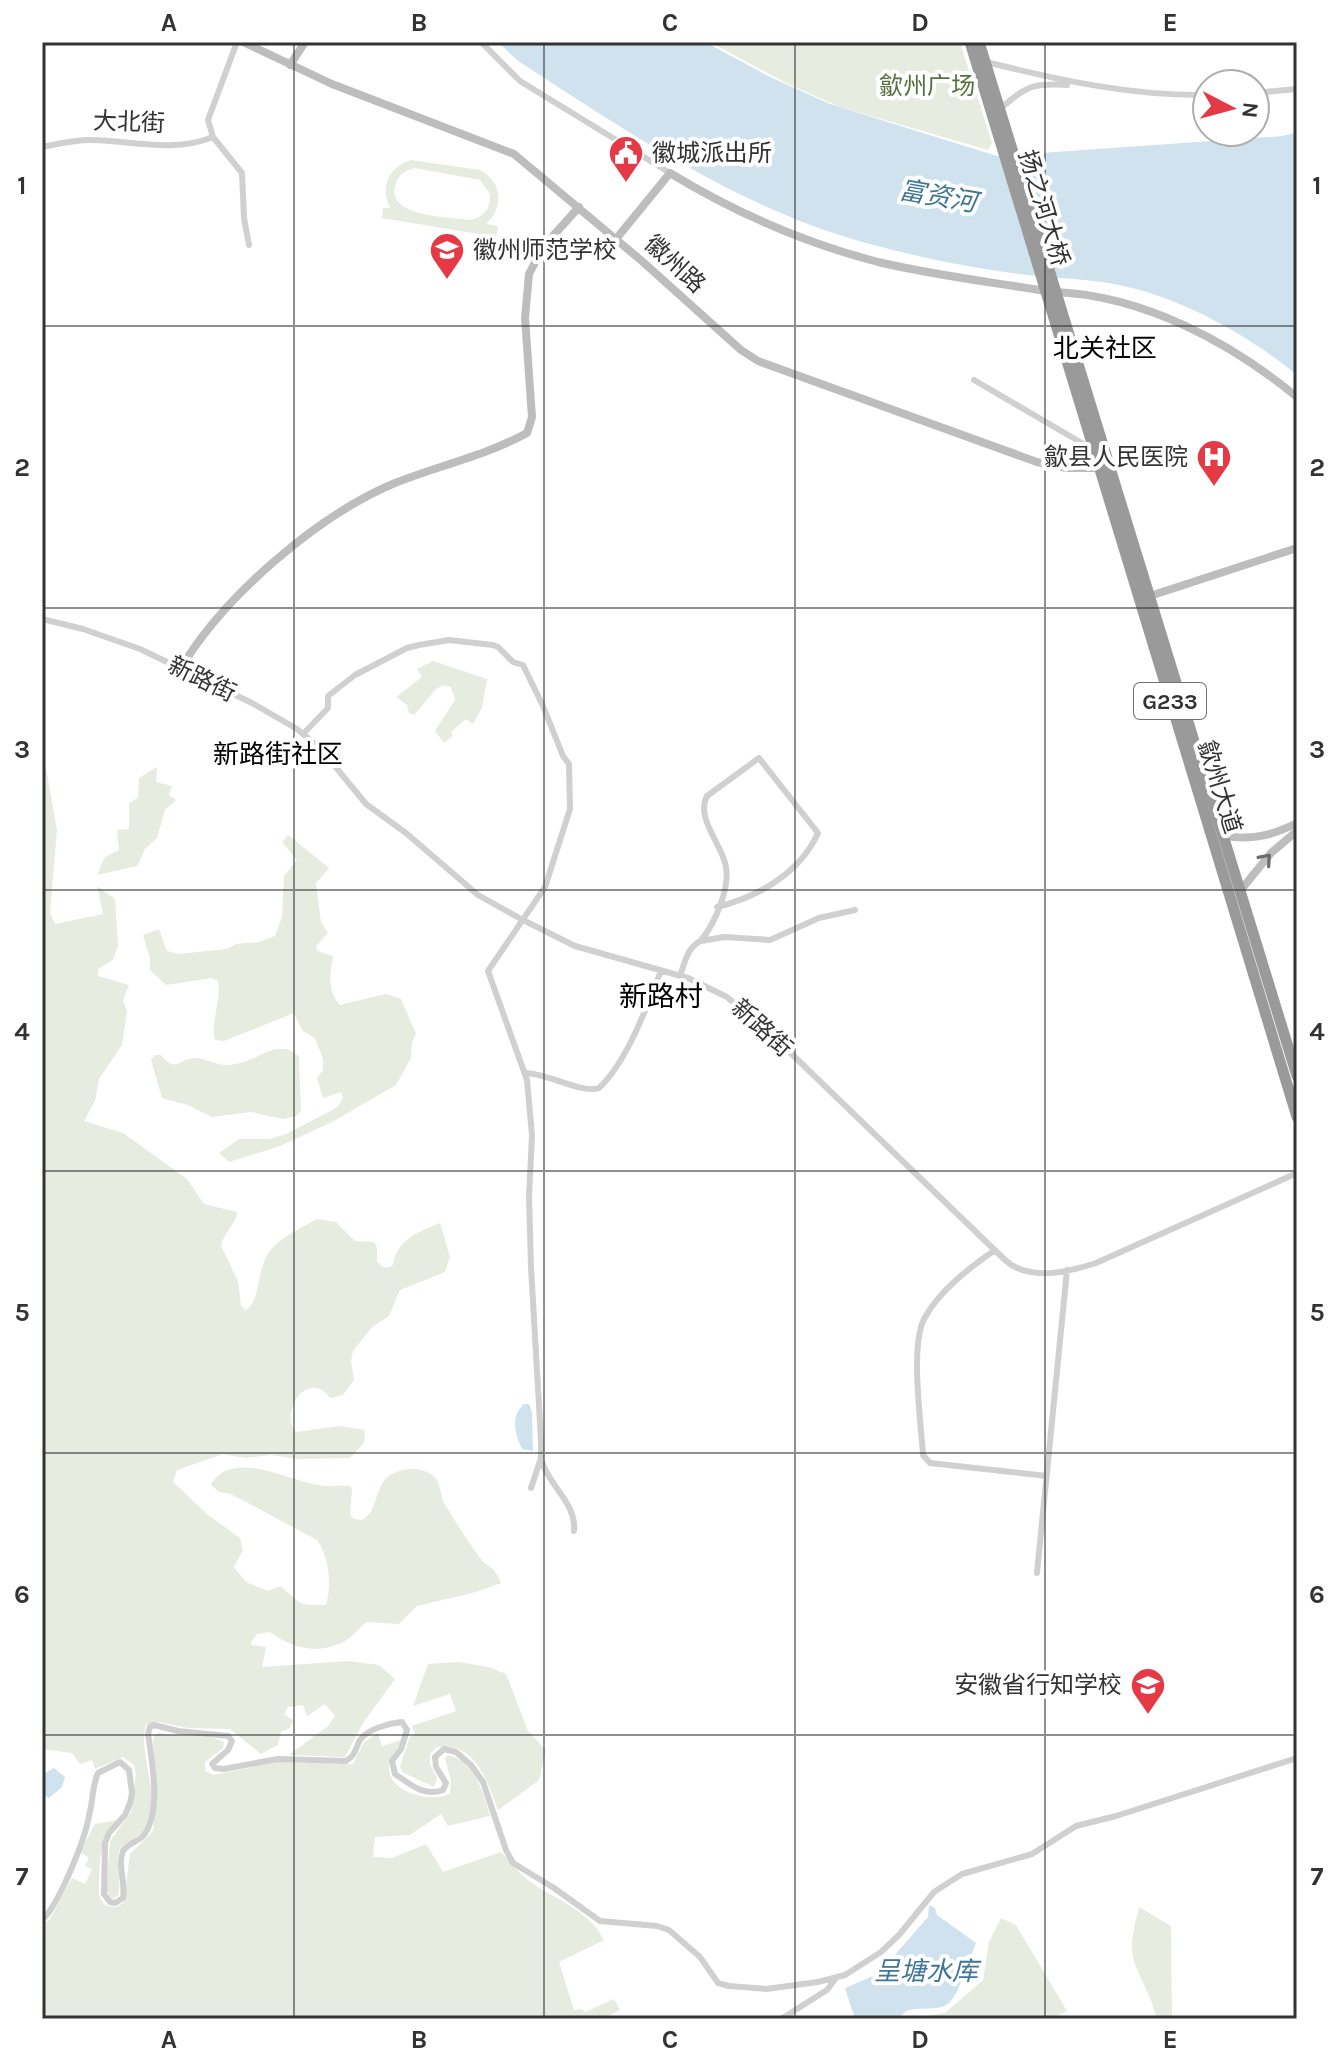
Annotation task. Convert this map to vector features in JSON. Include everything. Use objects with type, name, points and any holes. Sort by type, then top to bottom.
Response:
[{"type":"highway","name":"G233","points":[[970,42],[1005,142]]},
{"type":"highway","name":"G233","points":[[979,42],[1005,142]]},
{"type":"highway","name":"扬之河大桥","points":[[1005,142],[1049,288]]},
{"type":"highway","name":"歙州大道","points":[[1049,288],[1093,449],[1297,1117]]},
{"type":"highway","name":"歙州大道","points":[[1049,288],[1150,596],[1297,1076]]},
{"type":"street","points":[[237,42],[209,112],[208,124],[213,137],[242,173],[249,245]]},
{"type":"street","name":"徽州路","points":[[243,42],[332,84],[508,150],[579,207],[741,350],[767,366],[1037,462],[1066,468],[1099,468]]},
{"type":"street","points":[[290,65],[305,42]]},
{"type":"street","points":[[481,42],[520,81],[670,173],[763,221],[855,255],[914,269],[1113,300],[1182,325],[1242,357],[1297,397]]},
{"type":"street","points":[[985,62],[1087,86]]},
{"type":"street","points":[[999,110],[1021,90],[1033,85],[1191,94]]},
{"type":"street","points":[[1271,91],[1297,89]]},
{"type":"street","name":"大北街","points":[[42,147],[86,140],[194,144],[213,137]]},
{"type":"street","points":[[616,239],[670,173]]},
{"type":"street","points":[[181,668],[196,643],[224,611],[325,520],[393,484],[528,432],[532,417],[524,309],[529,274],[543,247],[579,207]]},
{"type":"street","points":[[974,380],[1093,449]]},
{"type":"street","points":[[1150,596],[1297,548]]},
{"type":"street","name":"新路街","points":[[42,619],[140,649],[252,703],[303,734],[320,748],[366,804],[406,833],[478,895],[521,919],[575,946],[680,976],[720,992],[772,1035],[1009,1264],[1025,1272],[1067,1270],[1096,1263],[1297,1173]]},
{"type":"street","points":[[303,734],[328,708],[328,696],[355,675],[407,648],[449,640],[493,645],[513,662],[523,665],[569,764],[570,809],[545,887],[488,971],[526,1073],[532,1135],[529,1197],[541,1458],[546,1473],[574,1513],[574,1531]]},
{"type":"street","points":[[680,976],[689,952],[711,925],[717,907],[724,889],[726,868],[704,813],[704,802],[707,796],[759,758],[818,833],[805,855],[786,874],[750,897],[717,907]]},
{"type":"street","points":[[1224,836],[1265,837],[1297,823]]},
{"type":"street","points":[[1240,891],[1271,853],[1297,831]]},
{"type":"street","points":[[700,941],[724,937],[770,940],[819,918],[855,910]]},
{"type":"street","points":[[526,1073],[551,1076],[589,1090],[599,1088],[627,1047],[661,971]]},
{"type":"street","points":[[995,1250],[948,1290],[922,1325],[917,1379],[923,1455],[930,1463],[1047,1476]]},
{"type":"street","points":[[1037,1573],[1067,1270]]},
{"type":"street","points":[[531,1488],[541,1458]]},
{"type":"street","points":[[42,1920],[53,1908],[74,1858],[89,1818],[98,1773],[120,1762],[129,1770],[132,1793],[125,1815],[107,1836],[104,1894],[115,1903],[123,1898],[125,1884],[120,1865],[123,1851],[143,1837],[151,1819],[153,1778],[148,1731],[152,1725],[228,1736],[232,1741],[230,1748],[212,1764],[215,1768],[224,1769],[264,1760],[349,1760],[367,1733],[399,1722],[407,1730],[401,1749],[392,1761],[395,1774],[421,1791],[438,1792],[443,1790],[446,1783],[436,1767],[435,1757],[444,1749],[456,1752],[471,1765],[486,1786],[513,1863],[554,1888],[593,1918],[605,1923],[667,1929],[700,1957],[712,1978],[723,1985],[766,1989],[836,1978],[863,1965],[899,1935],[934,1892],[962,1874],[1032,1854],[1076,1826],[1297,1758]]},
{"type":"street","points":[[781,2019],[827,1990],[836,1978]]},
{"type":"green space","name":"歙州广场","points":[[710,42],[960,42],[992,143],[988,150],[840,107],[786,83]]},
{"type":"green space","points":[[411,160],[480,170],[488,175],[497,188],[498,203],[486,224],[498,226],[496,237],[382,218],[383,208],[390,208],[386,193],[388,179],[403,163]],"holes":[[[415,168],[480,180],[490,194],[489,204],[486,212],[469,220],[408,209],[399,203],[395,194],[399,177]]]},
{"type":"green space","points":[[433,661],[487,679],[482,708],[473,724],[466,719],[444,743],[435,731],[455,700],[451,687],[443,685],[436,689],[414,715],[396,697],[422,677],[417,669]]},
{"type":"green space","points":[[42,766],[46,768],[57,830],[50,913],[55,924],[103,914],[97,886],[115,899],[118,945],[113,960],[98,969],[98,976],[129,985],[123,1000],[127,1012],[122,1045],[99,1079],[95,1101],[84,1121],[123,1133],[187,1179],[204,1204],[237,1212],[221,1246],[238,1281],[241,1306],[246,1310],[254,1300],[269,1252],[285,1237],[317,1219],[336,1222],[355,1241],[374,1242],[377,1261],[387,1268],[393,1265],[404,1243],[417,1233],[440,1223],[450,1257],[445,1272],[400,1290],[389,1316],[372,1327],[353,1351],[354,1380],[343,1395],[331,1398],[322,1390],[307,1389],[292,1408],[292,1425],[296,1432],[339,1426],[365,1430],[364,1443],[350,1458],[298,1459],[271,1455],[245,1458],[223,1454],[177,1470],[173,1482],[208,1515],[240,1538],[243,1550],[234,1567],[246,1582],[268,1591],[280,1586],[303,1604],[326,1605],[328,1571],[317,1540],[231,1494],[219,1492],[211,1485],[220,1474],[245,1467],[318,1485],[350,1486],[350,1515],[361,1520],[370,1512],[381,1486],[390,1475],[405,1470],[422,1470],[435,1479],[445,1504],[481,1559],[495,1572],[501,1583],[417,1606],[399,1624],[367,1622],[348,1639],[328,1647],[308,1648],[288,1643],[270,1632],[257,1634],[251,1642],[252,1645],[266,1647],[262,1667],[348,1661],[379,1665],[395,1679],[363,1723],[345,1757],[289,1755],[328,1726],[335,1716],[325,1704],[307,1716],[303,1705],[288,1707],[284,1714],[293,1720],[290,1728],[281,1732],[278,1745],[261,1754],[230,1729],[188,1728],[159,1722],[146,1725],[144,1737],[151,1793],[149,1820],[141,1834],[119,1850],[119,1890],[118,1896],[112,1899],[106,1891],[110,1841],[131,1812],[136,1775],[134,1765],[123,1757],[95,1769],[92,1760],[80,1764],[72,1753],[42,1749]]},
{"type":"green space","points":[[157,767],[156,782],[172,786],[169,795],[176,800],[165,810],[157,838],[145,849],[137,866],[97,875],[105,857],[119,850],[117,830],[129,829],[129,803],[138,798],[139,778]]},
{"type":"green space","points":[[288,835],[329,868],[316,883],[321,922],[328,933],[316,946],[317,951],[333,956],[330,982],[336,1000],[340,1005],[386,994],[401,999],[416,1034],[411,1058],[396,1085],[332,1122],[280,1146],[229,1162],[219,1153],[239,1139],[270,1139],[286,1134],[338,1107],[343,1098],[341,1092],[323,1098],[317,1078],[323,1070],[323,1059],[315,1038],[302,1030],[294,1013],[224,1041],[215,1040],[218,981],[212,978],[166,985],[150,970],[143,935],[159,929],[167,951],[179,954],[227,949],[236,944],[259,942],[275,936],[282,917],[284,876],[297,860],[282,842]]},
{"type":"green space","points":[[275,1049],[288,1049],[299,1056],[301,1111],[296,1116],[283,1119],[251,1112],[212,1117],[188,1105],[162,1098],[151,1060],[155,1055],[161,1055],[174,1065],[195,1058],[233,1065]]},
{"type":"green space","points":[[459,1662],[489,1667],[506,1674],[528,1731],[546,1750],[539,1780],[498,1810],[478,1766],[461,1750],[437,1747],[430,1754],[430,1764],[437,1778],[434,1787],[402,1772],[400,1766],[410,1737],[415,1735],[412,1726],[456,1711],[450,1694],[413,1706],[428,1664]]},
{"type":"green space","points":[[159,1733],[224,1742],[223,1748],[205,1762],[205,1771],[214,1775],[276,1762],[353,1764],[364,1742],[378,1733],[382,1746],[401,1740],[390,1762],[391,1778],[405,1790],[424,1797],[450,1793],[451,1780],[445,1759],[448,1755],[457,1758],[476,1779],[490,1816],[448,1826],[441,1814],[410,1835],[375,1837],[373,1857],[392,1858],[426,1844],[443,1872],[501,1852],[528,1880],[582,1914],[604,1940],[559,1962],[574,2010],[582,2009],[585,2012],[614,1999],[620,2010],[603,2019],[42,2019],[42,1925],[50,1919],[72,1878],[85,1884],[92,1869],[85,1866],[89,1858],[80,1852],[95,1824],[118,1820],[103,1846],[99,1893],[107,1905],[117,1907],[124,1902],[130,1854],[153,1831],[157,1786],[153,1743],[154,1736]]},
{"type":"green space","points":[[1139,1907],[1171,1926],[1172,2019],[1156,2019],[1135,1964],[1132,1943]]},
{"type":"green space","points":[[1001,1918],[1016,1925],[1067,2011],[1051,2019],[920,2019],[945,2013],[983,1980],[989,1942]]},
{"type":"water","name":"富资河","points":[[498,42],[705,42],[770,77],[830,104],[997,156],[1191,142],[1191,148],[1271,148],[1271,137],[1297,132],[1297,375],[1219,323],[1154,294],[1102,282],[1012,273],[954,263],[859,241],[813,226],[724,186],[682,163],[518,61]]},
{"type":"water","points":[[524,1404],[529,1404],[532,1412],[533,1451],[522,1449],[516,1431],[515,1420]]},
{"type":"water","points":[[54,1768],[65,1777],[62,1787],[49,1798],[42,1794],[42,1775]]},
{"type":"water","name":"呈塘水库","points":[[929,1905],[935,1908],[937,1915],[976,1943],[961,1983],[950,2002],[937,2008],[909,2010],[899,2019],[855,2019],[845,1988],[878,1974],[928,1917]]},
{"type":"place","name":"徽城派出所","points":[[626,184]]},
{"type":"place","name":"徽州师范学校","points":[[447,281]]},
{"type":"place","name":"歙县人民医院","points":[[1214,488]]},
{"type":"place","name":"安徽省行知学校","points":[[1148,1716]]},
{"type":"district","name":"北关社区","points":[[1105,348]]},
{"type":"district","name":"新路街社区","points":[[278,754]]},
{"type":"district","name":"新路村","points":[[661,996]]}]
